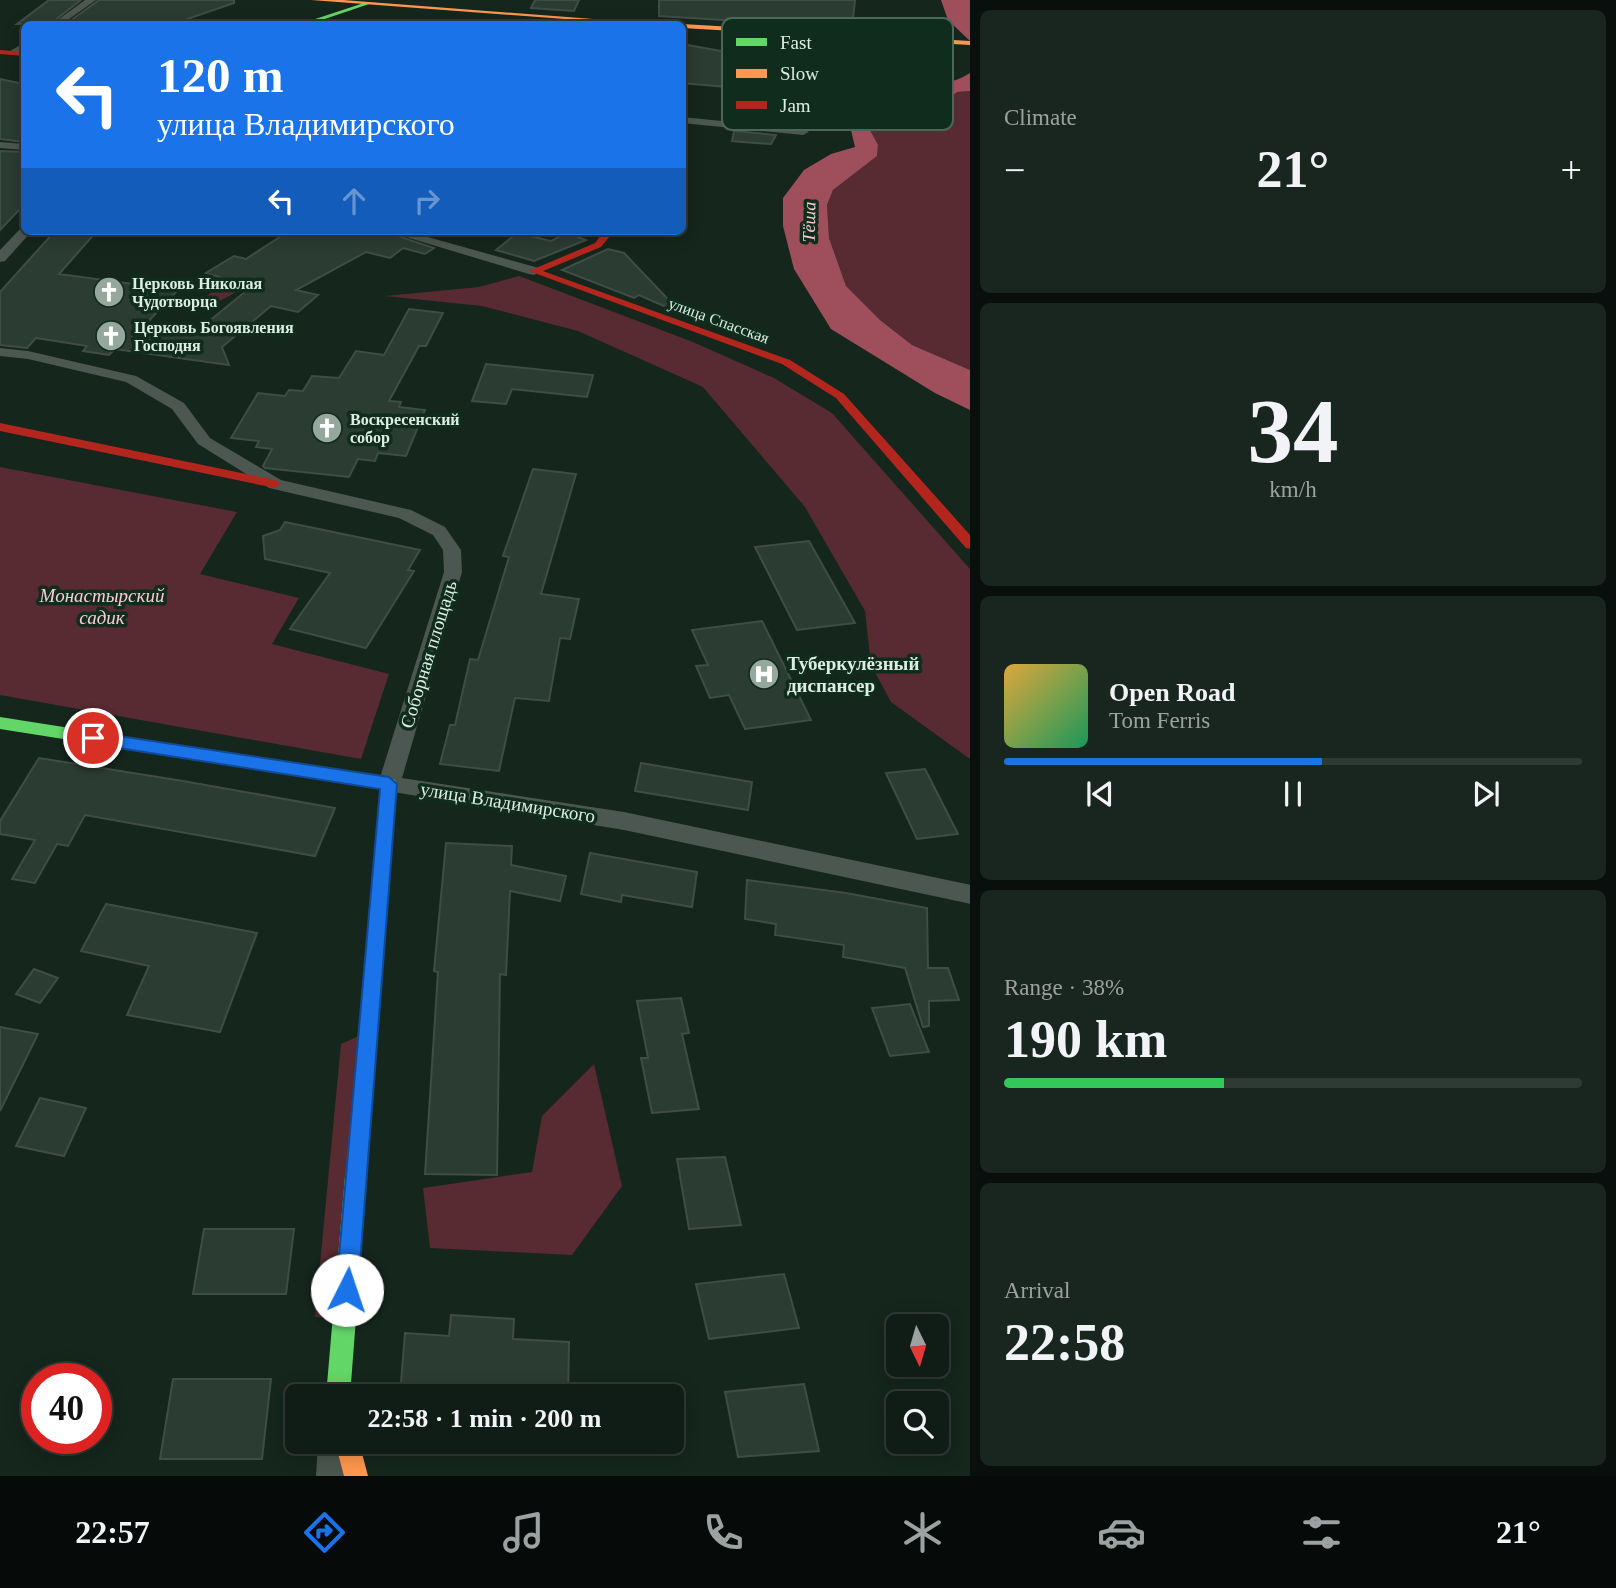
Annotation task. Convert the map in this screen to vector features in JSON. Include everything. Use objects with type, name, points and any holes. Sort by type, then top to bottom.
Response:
[{"type":"street","points":[[60,21],[91,0]]},
{"type":"street","points":[[314,0],[374,2],[617,21]]},
{"type":"street","points":[[314,21],[374,2]]},
{"type":"street","points":[[686,26],[722,29]]},
{"type":"street","points":[[686,120],[722,124]]},
{"type":"street","points":[[783,130],[803,132]]},
{"type":"street","points":[[0,145],[21,147]]},
{"type":"street","points":[[0,258],[22,235]]},
{"type":"street","name":"улица Спасская","points":[[406,235],[534,271],[786,362],[840,396],[970,545]]},
{"type":"street","points":[[534,271],[598,246],[606,235]]},
{"type":"street","name":"Соборная площадь","points":[[0,352],[29,355],[131,379],[178,406],[204,441],[275,484]]},
{"type":"street","name":"Соборная площадь","points":[[0,427],[405,514],[439,531],[452,550],[453,572],[389,784]]},
{"type":"street","points":[[0,744],[6,724]]},
{"type":"street","name":"улица Владимирского","points":[[6,724],[624,821],[970,895]]},
{"type":"street","points":[[339,1384],[389,784]]},
{"type":"street","points":[[332,1476],[333,1454]]},
{"type":"street","points":[[350,1454],[356,1476]]},
{"type":"green space","points":[[970,91],[970,370],[912,345],[880,320],[846,286],[829,238],[827,205],[833,190],[877,156],[878,145],[870,130],[953,130],[953,95],[957,92]]},
{"type":"green space","points":[[519,276],[693,342],[774,378],[832,413],[970,569],[970,759],[891,702],[871,665],[865,611],[805,507],[703,387],[578,331],[482,306],[385,296],[479,287]]},
{"type":"green space","points":[[227,281],[246,287],[206,308],[194,305]]},
{"type":"green space","name":"Монастырский садик","points":[[0,467],[237,512],[200,574],[299,598],[272,644],[389,674],[361,759],[0,695]]},
{"type":"green space","points":[[361,1035],[334,1318],[315,1317],[341,1044]]},
{"type":"green space","points":[[594,1064],[622,1186],[572,1255],[430,1248],[423,1188],[532,1172],[542,1116]]},
{"type":"water","points":[[941,0],[970,0],[970,41],[953,25],[953,18],[947,18]]},
{"type":"water","points":[[970,73],[970,91],[957,92],[953,95],[953,80]]},
{"type":"water","name":"Тёша","points":[[851,130],[870,130],[878,145],[877,156],[833,190],[827,205],[829,238],[846,286],[880,320],[912,345],[970,370],[970,410],[935,393],[831,329],[794,269],[783,226],[783,198],[804,170],[831,154],[855,147]]},
{"type":"building","points":[[49,0],[81,0],[54,21],[21,21]]},
{"type":"building","points":[[99,0],[234,0],[234,3],[182,21],[70,21]]},
{"type":"building","points":[[535,0],[579,0],[574,11],[531,8]]},
{"type":"building","points":[[659,0],[855,0],[853,18],[722,20],[659,16]]},
{"type":"building","points":[[686,45],[722,51],[722,87],[686,83]]},
{"type":"building","points":[[0,79],[21,83],[21,142],[0,139]]},
{"type":"building","points":[[734,131],[776,135],[771,144],[732,141]]},
{"type":"building","points":[[0,151],[21,152],[21,210],[0,230]]},
{"type":"building","points":[[51,235],[93,235],[59,274],[178,290],[143,327],[192,335],[251,287],[206,273],[234,256],[246,259],[283,235],[395,235],[434,248],[425,254],[403,248],[390,258],[366,252],[296,290],[318,295],[298,312],[271,306],[222,347],[229,365],[115,349],[109,355],[83,351],[87,346],[36,338],[27,348],[0,345],[0,292]]},
{"type":"building","points":[[515,235],[551,241],[563,235],[572,235],[586,240],[534,261],[496,250]]},
{"type":"building","points":[[608,249],[624,253],[682,314],[639,295],[634,298],[562,270]]},
{"type":"building","name":"Воскресенский собор","points":[[409,309],[443,313],[426,346],[419,346],[389,401],[401,402],[399,407],[425,410],[406,456],[378,453],[375,461],[358,459],[349,477],[265,468],[263,466],[272,449],[256,447],[259,441],[231,438],[258,393],[285,396],[289,390],[303,391],[312,376],[339,378],[356,351],[384,355]]},
{"type":"building","points":[[486,364],[593,375],[587,397],[512,389],[506,404],[472,401]]},
{"type":"building","points":[[533,469],[576,474],[541,594],[579,599],[570,639],[560,638],[549,701],[515,698],[499,771],[440,764],[450,725],[455,725],[470,659],[478,660],[509,557],[503,556]]},
{"type":"building","points":[[285,522],[420,550],[408,570],[414,571],[366,648],[290,629],[330,573],[265,559],[263,536],[280,530]]},
{"type":"building","points":[[809,541],[855,623],[797,630],[755,547]]},
{"type":"building","points":[[762,621],[811,720],[745,729],[729,695],[710,698],[696,666],[708,665],[692,630]]},
{"type":"building","points":[[39,758],[335,808],[315,856],[85,815],[68,846],[57,844],[35,883],[12,879],[35,840],[0,834],[0,821]]},
{"type":"building","points":[[641,763],[752,782],[748,810],[635,791]]},
{"type":"building","points":[[925,769],[958,834],[917,839],[886,773]]},
{"type":"building","points":[[446,843],[512,846],[511,865],[566,876],[560,901],[510,891],[506,975],[500,974],[497,1175],[425,1174],[438,972],[434,971]]},
{"type":"building","points":[[590,853],[697,872],[692,907],[622,895],[621,902],[581,894]]},
{"type":"building","points":[[747,880],[846,893],[927,908],[928,968],[948,968],[959,1000],[929,1001],[929,1026],[923,1027],[905,968],[843,957],[844,945],[775,935],[776,924],[745,919]]},
{"type":"building","points":[[106,904],[257,933],[220,1032],[127,1015],[149,966],[81,951]]},
{"type":"building","points":[[34,969],[58,978],[40,1003],[16,994]]},
{"type":"building","points":[[681,998],[689,1033],[682,1034],[699,1109],[652,1113],[641,1058],[648,1058],[637,1001]]},
{"type":"building","points":[[910,1004],[929,1052],[890,1056],[872,1008]]},
{"type":"building","points":[[0,1027],[38,1034],[0,1111]]},
{"type":"building","points":[[40,1098],[86,1108],[64,1156],[16,1146]]},
{"type":"building","points":[[725,1157],[741,1225],[689,1229],[677,1159]]},
{"type":"building","points":[[204,1229],[294,1229],[286,1294],[193,1294]]},
{"type":"building","points":[[784,1274],[799,1328],[709,1339],[696,1284]]},
{"type":"building","points":[[451,1315],[514,1319],[513,1339],[569,1342],[568,1384],[401,1384],[405,1333],[449,1336]]},
{"type":"building","points":[[173,1379],[271,1379],[262,1459],[160,1459]]},
{"type":"building","points":[[804,1384],[819,1451],[738,1457],[725,1392]]},
{"type":"traffic: fast","points":[[313,21],[369,3]]},
{"type":"traffic: fast","points":[[0,723],[389,784],[386,821]]},
{"type":"traffic: fast","points":[[339,1384],[356,1176]]},
{"type":"traffic: slow","points":[[314,0],[612,21]]},
{"type":"traffic: slow","points":[[686,26],[722,28]]},
{"type":"traffic: slow","points":[[953,42],[970,43]]},
{"type":"traffic: slow","points":[[350,1454],[356,1476]]},
{"type":"traffic: jam","points":[[0,52],[21,54]]},
{"type":"traffic: jam","points":[[534,271],[598,245],[606,235]]},
{"type":"traffic: jam","points":[[534,271],[786,362],[840,396],[970,544]]},
{"type":"traffic: jam","points":[[0,427],[275,484]]},
{"type":"traffic: jam","points":[[356,1176],[386,821]]},
{"type":"place","name":"Церковь Николая Чудотворца","points":[[109,292]]},
{"type":"place","name":"Церковь Богоявления Господня","points":[[111,336]]},
{"type":"place","name":"Воскресенский собор","points":[[327,428]]},
{"type":"place","name":"Туберкулёзный диспансер","points":[[764,674]]},
{"type":"route","points":[[93,738],[389,784],[347,1290]]}]
